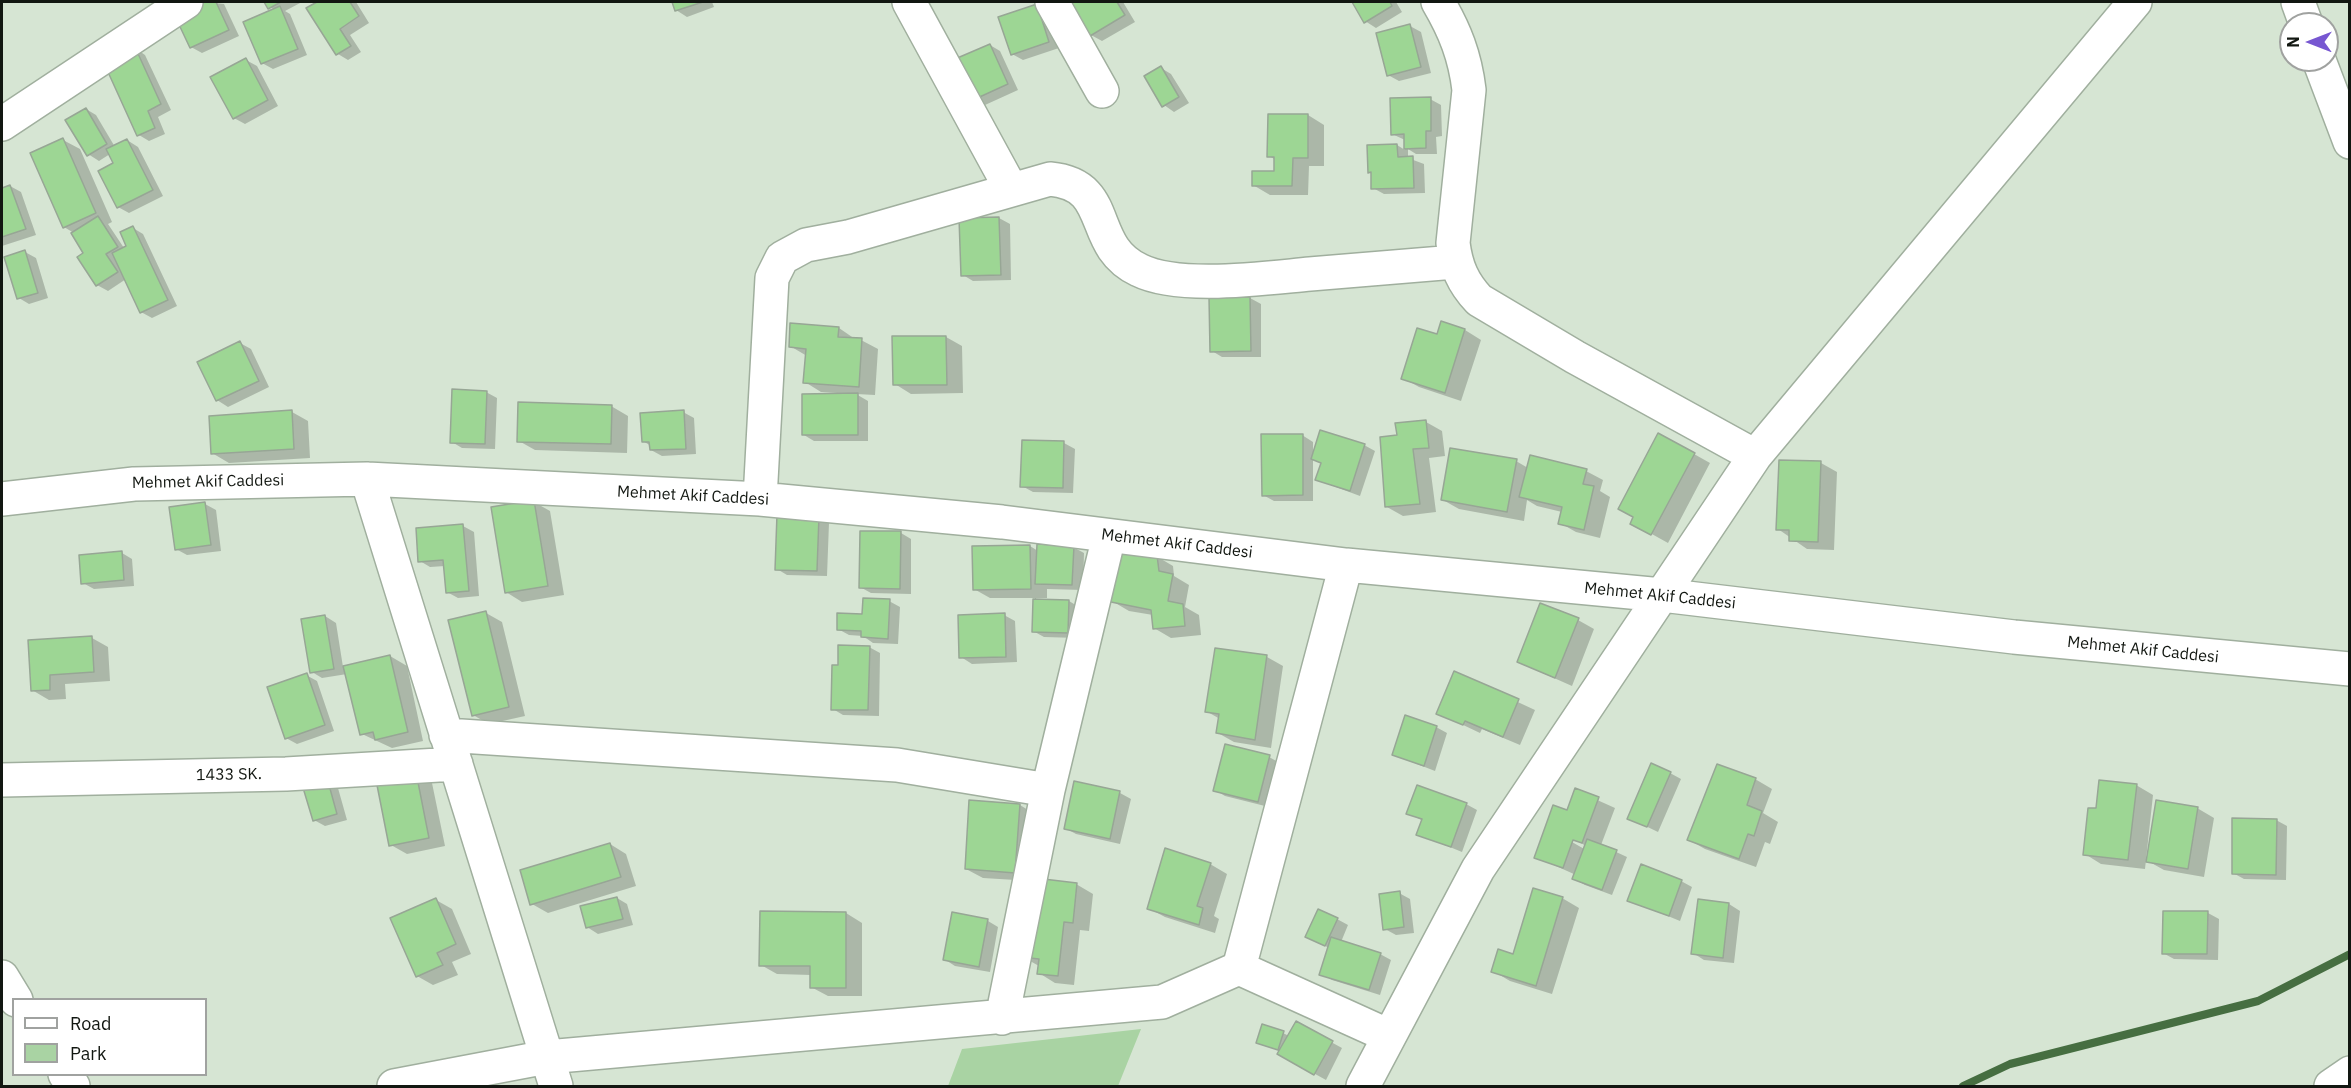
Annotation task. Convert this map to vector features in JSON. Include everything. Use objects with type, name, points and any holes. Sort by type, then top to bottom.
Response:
[{"type":"street","points":[[2,124],[186,2]]},
{"type":"street","points":[[909,2],[1011,189]]},
{"type":"street","points":[[1052,2],[1102,91]]},
{"type":"street","points":[[1438,2],[1454,28],[1462,49],[1469,90],[1453,243],[1455,262],[1461,277],[1479,300],[1575,357],[1755,456]]},
{"type":"street","points":[[1363,1086],[1478,869],[1755,456],[2135,2]]},
{"type":"street","points":[[2323,72],[2349,142]]},
{"type":"street","points":[[760,499],[771,290],[776,268],[782,258],[806,245],[848,237],[1011,189],[1050,180],[1075,186],[1093,203],[1108,243],[1116,255],[1142,272],[1159,277],[1244,280],[1455,262]]},
{"type":"street","points":[[367,479],[552,1072]]},
{"type":"street","name":"Mehmet Akif Caddesi","points":[[2,499],[134,484],[367,479],[760,499],[849,506],[1346,565],[1662,595],[2014,637],[2349,669]]},
{"type":"street","points":[[1002,1018],[1048,790],[1109,536]]},
{"type":"street","points":[[1239,968],[1346,565]]},
{"type":"street","name":"1433 SK.","points":[[2,780],[286,774],[451,750],[897,765],[1048,790]]},
{"type":"street","points":[[394,1086],[552,1072],[1002,1018],[1162,1002],[1239,968],[1389,1036]]},
{"type":"street","points":[[2,977],[15,998]]},
{"type":"street","points":[[2331,1086],[2349,1072]]},
{"type":"green space","points":[[1141,1029],[1118,1086],[948,1086],[962,1049]]},
{"type":"building","points":[[201,2],[216,2],[229,30],[190,48],[174,14]]},
{"type":"building","points":[[264,2],[281,2],[268,9]]},
{"type":"building","points":[[317,2],[350,2],[359,16],[340,29],[351,46],[336,55],[306,8]]},
{"type":"building","points":[[672,2],[703,2],[675,11]]},
{"type":"building","points":[[1070,2],[1117,2],[1125,15],[1090,36]]},
{"type":"building","points":[[1352,2],[1390,2],[1392,6],[1364,23]]},
{"type":"building","points":[[1037,4],[1049,42],[1011,55],[998,17]]},
{"type":"building","points":[[280,6],[298,49],[261,64],[243,22]]},
{"type":"building","points":[[1410,24],[1421,67],[1387,76],[1376,33]]},
{"type":"building","points":[[990,44],[1008,84],[973,100],[955,59]]},
{"type":"building","points":[[135,47],[161,104],[148,111],[155,128],[137,136],[103,61]]},
{"type":"building","points":[[246,58],[268,100],[233,119],[210,77]]},
{"type":"building","points":[[1161,66],[1179,97],[1162,107],[1144,76]]},
{"type":"building","points":[[1431,97],[1431,131],[1426,131],[1426,148],[1404,149],[1404,134],[1391,135],[1390,98]]},
{"type":"building","points":[[86,108],[107,144],[87,156],[65,120]]},
{"type":"building","points":[[1268,114],[1308,114],[1308,158],[1293,158],[1292,186],[1252,186],[1252,171],[1274,171],[1274,157],[1267,157]]},
{"type":"building","points":[[63,138],[96,213],[63,228],[30,153]]},
{"type":"building","points":[[127,139],[153,190],[117,208],[98,171],[113,163],[106,149]]},
{"type":"building","points":[[1397,144],[1398,157],[1413,156],[1414,188],[1371,189],[1367,145]]},
{"type":"building","points":[[10,185],[26,229],[2,237],[2,188]]},
{"type":"building","points":[[98,216],[118,247],[106,254],[118,272],[96,286],[77,257],[83,253],[71,233]]},
{"type":"building","points":[[999,217],[1001,275],[961,276],[959,218]]},
{"type":"building","points":[[133,226],[168,300],[140,313],[112,253],[126,246],[120,232]]},
{"type":"building","points":[[25,250],[38,293],[17,299],[4,257]]},
{"type":"building","points":[[1209,297],[1250,297],[1251,351],[1210,352]]},
{"type":"building","points":[[1441,321],[1465,329],[1445,393],[1401,379],[1417,328],[1437,334]]},
{"type":"building","points":[[790,323],[839,327],[838,337],[862,338],[859,387],[803,383],[806,349],[789,347]]},
{"type":"building","points":[[892,336],[946,336],[947,385],[893,385]]},
{"type":"building","points":[[240,341],[259,381],[216,401],[197,362]]},
{"type":"building","points":[[452,389],[487,391],[485,444],[450,443]]},
{"type":"building","points":[[858,393],[858,435],[802,435],[802,394]]},
{"type":"building","points":[[518,402],[612,405],[611,444],[517,442]]},
{"type":"building","points":[[292,410],[294,449],[211,454],[209,416]]},
{"type":"building","points":[[684,410],[686,449],[650,450],[649,442],[642,442],[640,413]]},
{"type":"building","points":[[1426,420],[1429,448],[1413,449],[1420,504],[1385,507],[1380,437],[1397,435],[1395,423]]},
{"type":"building","points":[[1320,430],[1365,444],[1350,491],[1315,480],[1321,463],[1311,459]]},
{"type":"building","points":[[1658,433],[1695,453],[1651,535],[1630,524],[1633,517],[1618,509]]},
{"type":"building","points":[[1261,434],[1303,434],[1303,495],[1262,496]]},
{"type":"building","points":[[1022,440],[1064,441],[1063,488],[1020,487]]},
{"type":"building","points":[[1450,448],[1517,459],[1507,512],[1441,500]]},
{"type":"building","points":[[1530,455],[1587,469],[1583,484],[1594,486],[1584,530],[1558,524],[1562,507],[1519,497]]},
{"type":"building","points":[[1779,460],[1821,461],[1818,542],[1789,541],[1789,530],[1776,530]]},
{"type":"building","points":[[534,500],[548,586],[505,593],[491,507]]},
{"type":"building","points":[[205,502],[211,545],[175,550],[169,507]]},
{"type":"building","points":[[777,514],[819,516],[817,571],[775,570]]},
{"type":"building","points":[[463,524],[469,591],[446,593],[443,560],[418,562],[416,528]]},
{"type":"building","points":[[860,531],[901,531],[900,589],[859,588]]},
{"type":"building","points":[[1037,544],[1074,546],[1072,585],[1035,584]]},
{"type":"building","points":[[1030,545],[1031,589],[973,590],[972,546]]},
{"type":"building","points":[[122,551],[124,580],[81,584],[79,555]]},
{"type":"building","points":[[1115,553],[1157,555],[1159,571],[1173,574],[1168,601],[1183,604],[1185,626],[1153,629],[1151,610],[1111,602]]},
{"type":"building","points":[[863,598],[890,599],[888,639],[861,637],[861,631],[837,630],[837,613],[862,614]]},
{"type":"building","points":[[1033,599],[1069,600],[1068,633],[1032,632]]},
{"type":"building","points":[[1540,603],[1579,618],[1555,678],[1517,662]]},
{"type":"building","points":[[486,611],[509,707],[472,716],[448,620]]},
{"type":"building","points":[[1005,613],[1006,657],[959,658],[958,615]]},
{"type":"building","points":[[325,615],[334,669],[310,673],[301,619]]},
{"type":"building","points":[[92,636],[94,672],[50,675],[50,690],[31,691],[28,640]]},
{"type":"building","points":[[838,645],[870,646],[868,710],[831,710],[832,665],[838,665]]},
{"type":"building","points":[[1215,648],[1267,655],[1255,740],[1216,733],[1219,714],[1205,712]]},
{"type":"building","points":[[390,655],[408,732],[375,740],[373,732],[360,735],[343,666]]},
{"type":"building","points":[[1454,671],[1519,699],[1503,737],[1465,721],[1463,725],[1436,714]]},
{"type":"building","points":[[307,673],[325,725],[285,739],[267,687]]},
{"type":"building","points":[[1405,715],[1437,726],[1424,766],[1392,755]]},
{"type":"building","points":[[1225,744],[1270,755],[1258,802],[1213,791]]},
{"type":"building","points":[[1651,763],[1671,772],[1647,827],[1627,819]]},
{"type":"building","points":[[1717,764],[1756,778],[1747,805],[1762,811],[1754,836],[1748,834],[1739,859],[1687,840]]},
{"type":"building","points":[[416,772],[429,838],[389,846],[376,780]]},
{"type":"building","points":[[326,774],[337,814],[313,821],[301,781]]},
{"type":"building","points":[[2099,780],[2137,784],[2128,860],[2083,855],[2088,808],[2096,808]]},
{"type":"building","points":[[1074,781],[1120,791],[1110,839],[1064,829]]},
{"type":"building","points":[[1417,785],[1467,803],[1451,847],[1416,835],[1422,819],[1406,814]]},
{"type":"building","points":[[1575,788],[1599,797],[1582,843],[1573,840],[1563,868],[1534,858],[1553,805],[1567,810]]},
{"type":"building","points":[[969,800],[1020,804],[1015,873],[965,869]]},
{"type":"building","points":[[2156,800],[2198,807],[2188,869],[2146,862]]},
{"type":"building","points":[[2232,818],[2277,819],[2276,875],[2232,874]]},
{"type":"building","points":[[1587,839],[1617,850],[1602,890],[1572,879]]},
{"type":"building","points":[[610,843],[621,877],[530,905],[520,870]]},
{"type":"building","points":[[1165,848],[1211,863],[1197,906],[1203,908],[1199,925],[1147,909]]},
{"type":"building","points":[[1641,864],[1682,880],[1669,916],[1627,901]]},
{"type":"building","points":[[1035,878],[1077,883],[1073,923],[1064,922],[1058,976],[1037,974],[1039,959],[1021,957]]},
{"type":"building","points":[[1533,888],[1563,897],[1536,986],[1491,972],[1498,949],[1513,954]]},
{"type":"building","points":[[1400,891],[1404,927],[1383,930],[1379,894]]},
{"type":"building","points":[[617,897],[623,919],[586,928],[580,906]]},
{"type":"building","points":[[436,898],[456,944],[437,953],[443,965],[416,977],[390,918]]},
{"type":"building","points":[[1698,899],[1729,903],[1723,958],[1691,954]]},
{"type":"building","points":[[1318,909],[1338,918],[1325,946],[1305,937]]},
{"type":"building","points":[[760,911],[846,912],[846,988],[810,988],[810,966],[759,966]]},
{"type":"building","points":[[2163,911],[2208,911],[2207,954],[2162,954]]},
{"type":"building","points":[[952,912],[988,919],[979,967],[943,960]]},
{"type":"building","points":[[1331,937],[1381,953],[1369,990],[1319,975]]},
{"type":"building","points":[[1296,1021],[1333,1041],[1314,1075],[1277,1054]]},
{"type":"building","points":[[1262,1024],[1284,1031],[1278,1050],[1256,1043]]},
{"type":"waterway","points":[[1963,1086],[2010,1064],[2258,1001],[2350,954]]}]
